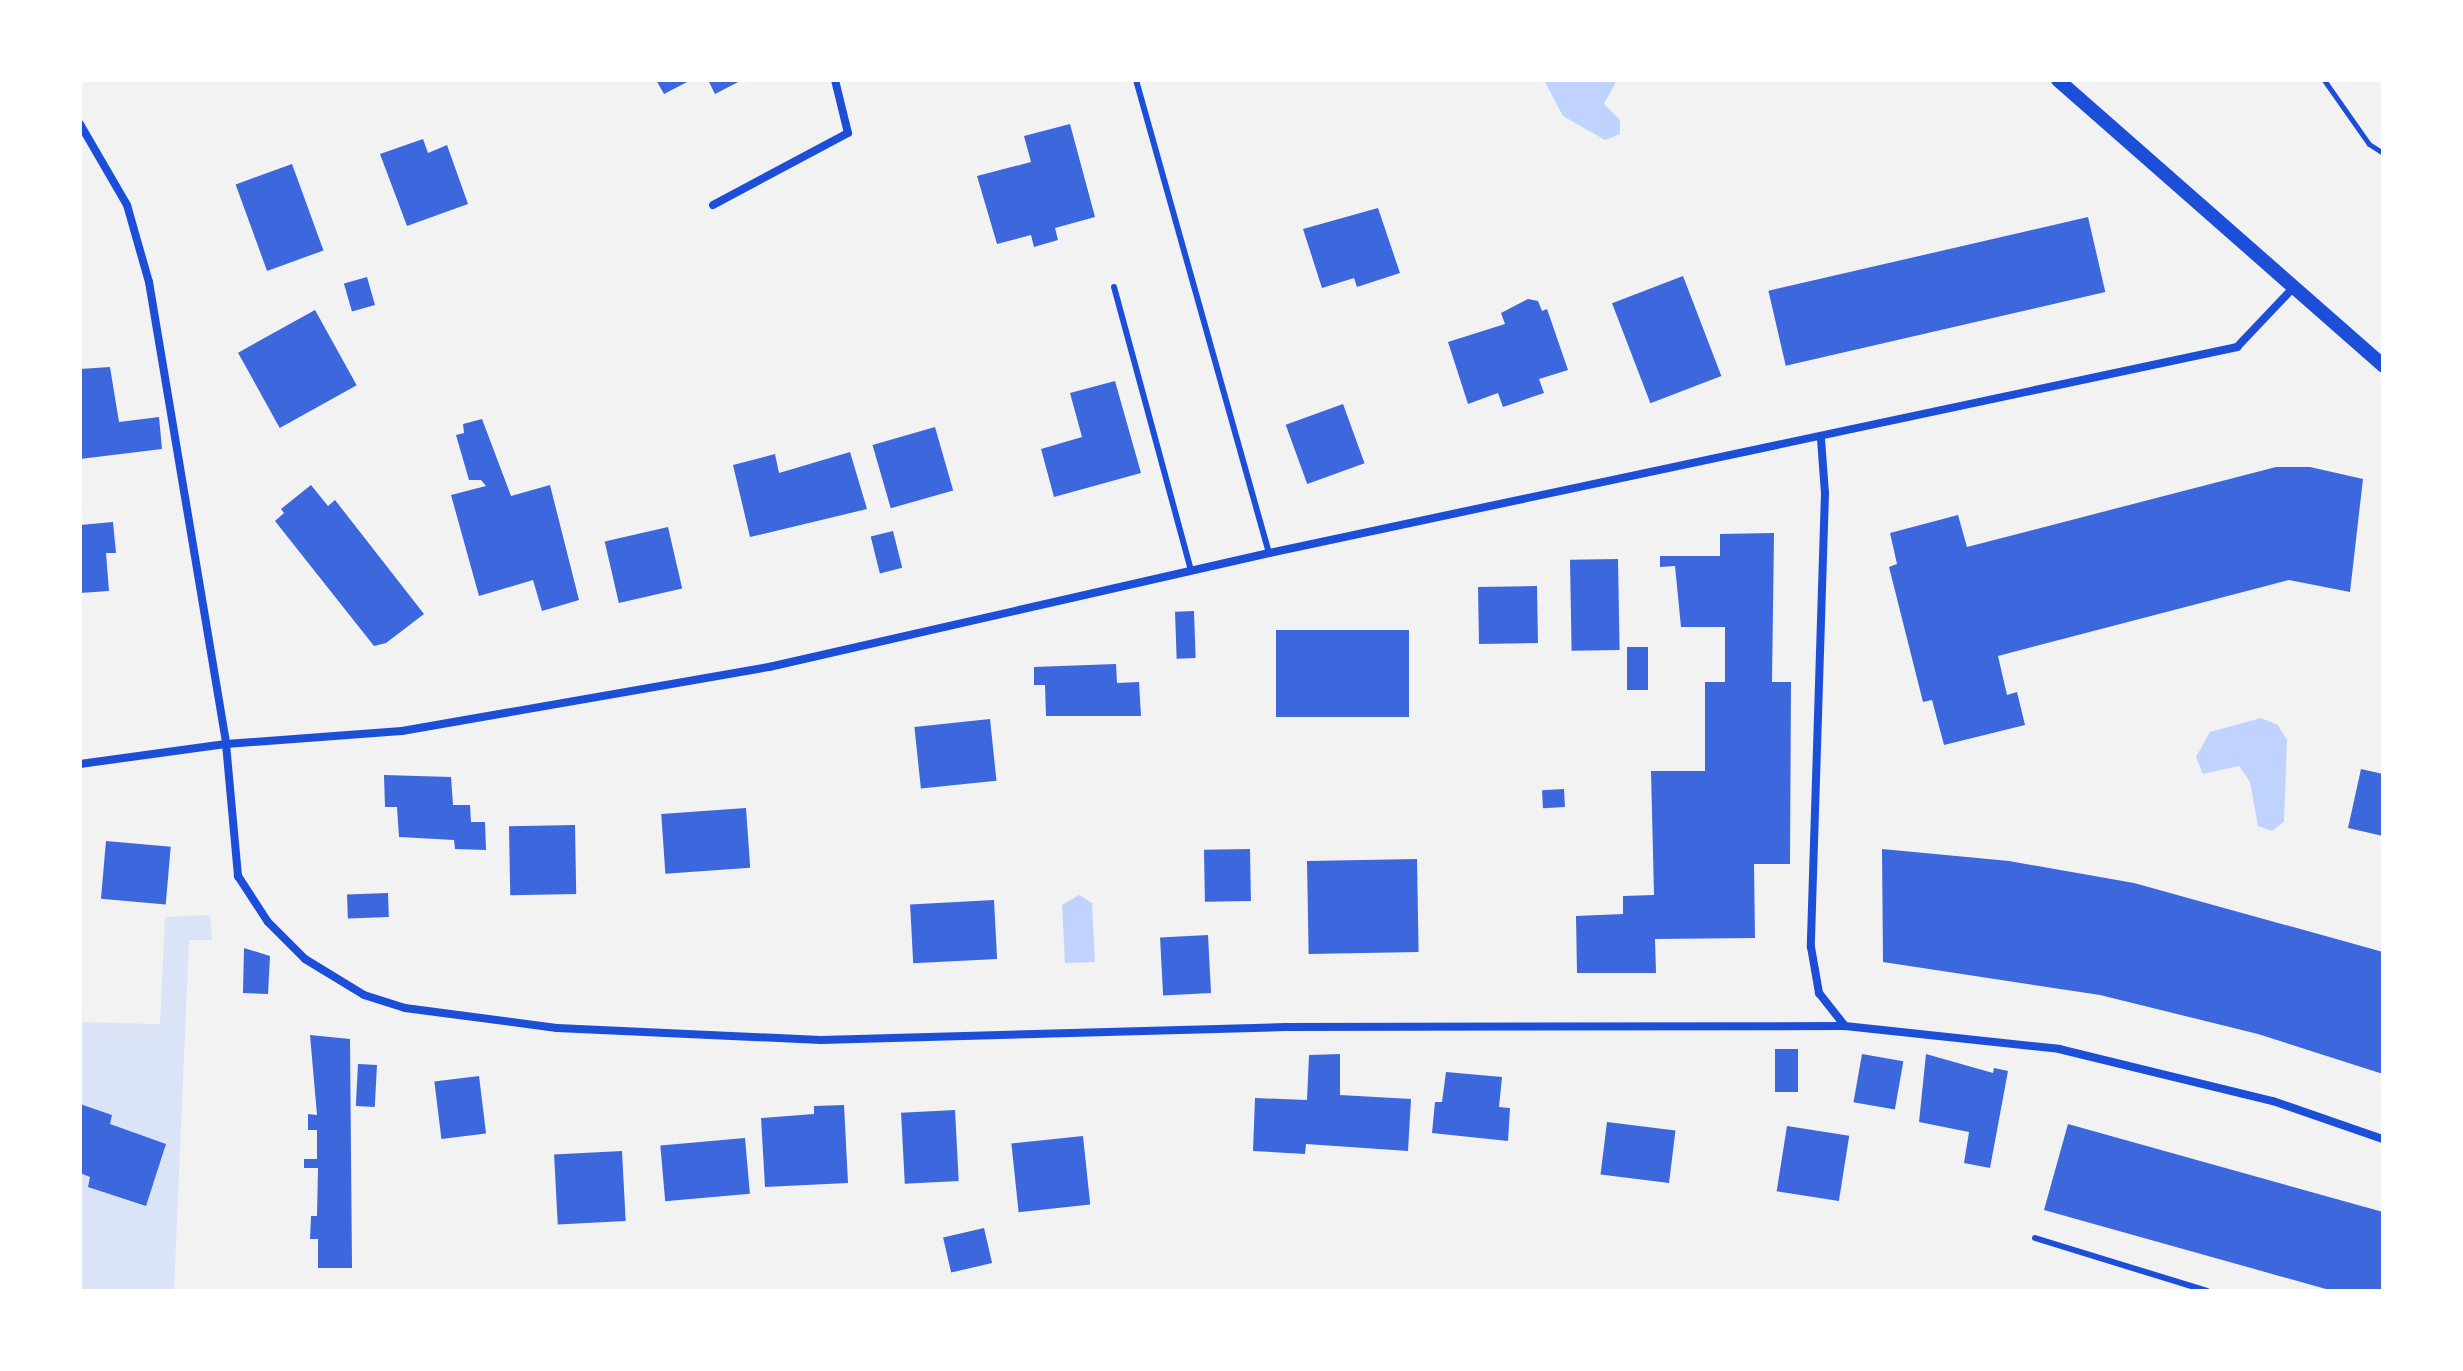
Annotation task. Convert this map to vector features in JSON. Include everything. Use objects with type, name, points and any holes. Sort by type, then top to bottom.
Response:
[{"type":"street","points":[[713,205],[848,133],[835,80]]},
{"type":"street","points":[[2058,80],[2383,366]]},
{"type":"street","points":[[80,124],[127,205],[149,282],[226,744],[238,876],[268,922],[305,959],[364,995],[405,1008],[557,1028],[821,1040],[1285,1027],[1845,1026],[2059,1049],[2273,1101],[2383,1139]]},
{"type":"street","points":[[80,764],[226,744],[402,731],[769,667],[1191,570],[1821,439],[2237,347],[2293,288]]},
{"type":"street","points":[[1821,439],[1825,493],[1811,947],[1819,993],[1845,1026]]},
{"type":"lane","points":[[1136,80],[1269,553]]},
{"type":"lane","points":[[1114,287],[1191,570]]},
{"type":"lane","points":[[2035,1238],[2207,1291]]},
{"type":"path","points":[[2324,80],[2369,144],[2383,153]]},
{"type":"shaded area","points":[[210,915],[212,940],[189,940],[174,1291],[80,1291],[80,1022],[160,1024],[165,917]]},
{"type":"water","points":[[1544,80],[1617,80],[1604,104],[1620,120],[1620,134],[1605,140],[1563,116]]},
{"type":"water","points":[[2261,718],[2278,725],[2287,740],[2284,822],[2272,831],[2258,826],[2250,782],[2239,766],[2203,774],[2196,757],[2210,732]]},
{"type":"water","points":[[1079,895],[1092,903],[1095,962],[1065,963],[1062,905]]},
{"type":"building","points":[[656,80],[691,80],[664,94]]},
{"type":"building","points":[[708,80],[742,80],[715,94]]},
{"type":"building","points":[[1070,124],[1095,217],[1055,228],[1058,240],[1034,247],[1031,235],[997,244],[977,176],[1031,162],[1024,136]]},
{"type":"building","points":[[423,139],[428,153],[447,145],[468,204],[407,226],[380,154]]},
{"type":"building","points":[[292,164],[323,250],[267,271],[236,185]]},
{"type":"building","points":[[1378,208],[1400,273],[1357,287],[1354,278],[1322,288],[1303,229]]},
{"type":"building","points":[[2088,217],[2105,292],[1786,366],[1768,291]]},
{"type":"building","points":[[1683,276],[1721,376],[1650,403],[1612,303]]},
{"type":"building","points":[[367,277],[375,305],[352,311],[344,284]]},
{"type":"building","points":[[1528,299],[1538,301],[1542,311],[1547,309],[1568,370],[1539,379],[1544,393],[1503,407],[1498,393],[1468,404],[1448,342],[1505,324],[1501,313]]},
{"type":"building","points":[[315,310],[357,385],[280,428],[238,353]]},
{"type":"building","points":[[110,367],[119,422],[159,417],[162,449],[80,459],[80,369]]},
{"type":"building","points":[[1115,381],[1141,473],[1054,497],[1041,449],[1082,437],[1070,393]]},
{"type":"building","points":[[1343,404],[1365,463],[1307,484],[1286,425]]},
{"type":"building","points":[[482,419],[511,496],[550,485],[579,600],[542,611],[533,580],[479,596],[451,495],[486,486],[481,480],[469,480],[456,435],[464,433],[463,424]]},
{"type":"building","points":[[935,427],[953,490],[891,508],[873,445]]},
{"type":"building","points":[[850,452],[867,509],[750,537],[733,465],[775,454],[779,473]]},
{"type":"building","points":[[2276,467],[2310,467],[2363,479],[2350,592],[2289,580],[1998,656],[2007,695],[2017,692],[2025,725],[1944,745],[1932,700],[1923,702],[1889,567],[1897,564],[1890,533],[1958,515],[1967,547]]},
{"type":"building","points":[[311,485],[328,506],[335,500],[424,614],[386,643],[374,646],[275,521],[284,513],[281,509]]},
{"type":"building","points":[[113,522],[116,553],[106,553],[109,591],[80,593],[80,525]]},
{"type":"building","points":[[668,527],[682,588],[619,603],[605,542]]},
{"type":"building","points":[[893,531],[902,568],[880,573],[871,537]]},
{"type":"building","points":[[1774,533],[1772,682],[1791,682],[1790,864],[1754,864],[1755,938],[1655,939],[1656,973],[1577,973],[1576,916],[1623,914],[1623,896],[1654,895],[1651,771],[1705,771],[1705,682],[1725,682],[1725,627],[1681,627],[1675,566],[1660,567],[1660,556],[1720,556],[1720,534]]},
{"type":"building","points":[[1618,559],[1620,650],[1572,651],[1570,560]]},
{"type":"building","points":[[1537,586],[1538,643],[1479,644],[1478,587]]},
{"type":"building","points":[[1194,611],[1196,658],[1177,659],[1175,612]]},
{"type":"building","points":[[1276,630],[1409,630],[1409,717],[1276,717]]},
{"type":"building","points":[[1627,647],[1648,647],[1648,690],[1627,690]]},
{"type":"building","points":[[1116,664],[1117,683],[1139,682],[1141,716],[1046,716],[1045,685],[1034,685],[1034,667]]},
{"type":"building","points":[[990,719],[996,781],[921,789],[914,727]]},
{"type":"building","points":[[2361,769],[2383,774],[2383,836],[2348,828]]},
{"type":"building","points":[[384,775],[451,777],[453,805],[470,805],[471,822],[485,822],[486,850],[455,849],[454,840],[399,837],[397,807],[385,807]]},
{"type":"building","points":[[1564,789],[1565,807],[1543,808],[1542,790]]},
{"type":"building","points":[[746,808],[750,868],[665,874],[661,814]]},
{"type":"building","points":[[575,825],[576,894],[510,895],[509,826]]},
{"type":"building","points":[[106,841],[171,847],[166,904],[101,899]]},
{"type":"building","points":[[1250,849],[1251,901],[1205,902],[1204,850]]},
{"type":"building","points":[[1882,849],[2009,861],[2134,883],[2383,952],[2383,1074],[2258,1034],[2100,995],[1883,962]]},
{"type":"building","points":[[1417,859],[1419,952],[1309,954],[1307,861]]},
{"type":"building","points":[[388,893],[389,917],[348,918],[347,894]]},
{"type":"building","points":[[994,900],[997,959],[913,963],[910,904]]},
{"type":"building","points":[[1208,935],[1211,993],[1163,995],[1160,938]]},
{"type":"building","points":[[244,948],[270,956],[268,994],[243,993]]},
{"type":"building","points":[[310,1035],[350,1039],[352,1268],[318,1268],[318,1239],[310,1239],[311,1216],[317,1216],[318,1168],[304,1168],[304,1159],[317,1159],[317,1130],[308,1130],[308,1114],[317,1115]]},
{"type":"building","points":[[1775,1049],[1798,1049],[1798,1092],[1775,1092]]},
{"type":"building","points":[[1340,1054],[1340,1095],[1411,1099],[1408,1151],[1306,1144],[1305,1154],[1253,1151],[1255,1098],[1307,1100],[1309,1055]]},
{"type":"building","points":[[1862,1054],[1903,1061],[1895,1110],[1853,1102]]},
{"type":"building","points":[[1926,1054],[1993,1073],[1994,1068],[2008,1071],[1990,1168],[1964,1163],[1969,1132],[1919,1122]]},
{"type":"building","points":[[358,1064],[377,1065],[375,1107],[356,1106]]},
{"type":"building","points":[[1446,1072],[1502,1077],[1499,1107],[1510,1108],[1508,1141],[1432,1133],[1435,1102],[1442,1102]]},
{"type":"building","points":[[479,1076],[486,1134],[441,1139],[434,1081]]},
{"type":"building","points":[[80,1104],[112,1115],[110,1124],[166,1144],[146,1206],[88,1187],[90,1177],[80,1173]]},
{"type":"building","points":[[844,1105],[848,1183],[765,1187],[761,1118],[814,1114],[814,1106]]},
{"type":"building","points":[[955,1110],[959,1181],[905,1184],[901,1113]]},
{"type":"building","points":[[1607,1122],[1675,1130],[1669,1183],[1601,1175]]},
{"type":"building","points":[[2068,1124],[2383,1212],[2383,1291],[2333,1291],[2044,1210]]},
{"type":"building","points":[[1787,1126],[1849,1136],[1839,1201],[1777,1191]]},
{"type":"building","points":[[1083,1136],[1090,1205],[1019,1212],[1011,1144]]},
{"type":"building","points":[[745,1138],[750,1194],[665,1201],[660,1145]]},
{"type":"building","points":[[622,1151],[626,1221],[558,1224],[554,1155]]},
{"type":"building","points":[[984,1228],[992,1263],[951,1273],[943,1237]]}]
